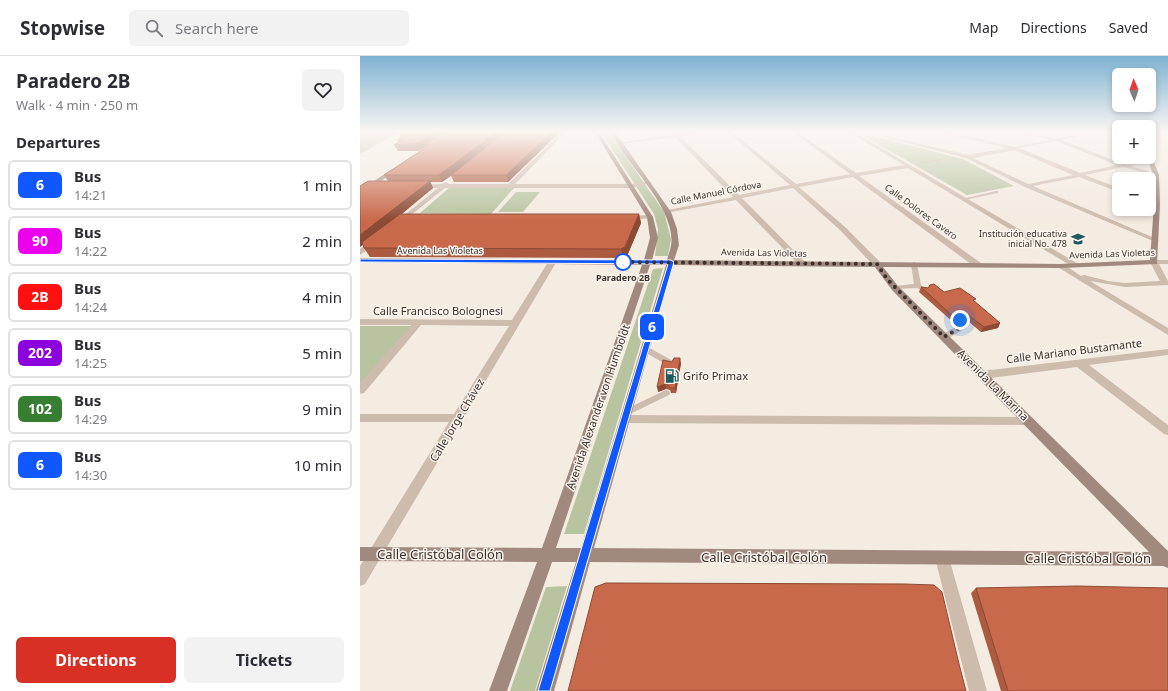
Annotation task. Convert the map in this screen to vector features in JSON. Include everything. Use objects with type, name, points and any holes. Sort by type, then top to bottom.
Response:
[{"type":"street","points":[[510,186],[534,162]]},
{"type":"street","name":"Avenida Alexander von Humboldt","points":[[498,691],[547,555],[648,262],[654,238],[650,217],[616,162]]},
{"type":"street","points":[[545,691],[671,262],[675,236],[672,221],[668,212],[634,162]]},
{"type":"street","points":[[703,162],[802,263]]},
{"type":"street","name":"Avenida La Marina","points":[[766,162],[846,230],[877,264],[895,288],[1168,560]]},
{"type":"street","name":"Calle Dolores Cavero","points":[[836,162],[978,265]]},
{"type":"street","points":[[901,162],[1076,265]]},
{"type":"street","points":[[977,162],[1027,186],[1155,240]]},
{"type":"street","points":[[1046,162],[1112,187]]},
{"type":"street","points":[[1111,162],[1145,172]]},
{"type":"street","points":[[1027,186],[1129,164]]},
{"type":"street","points":[[360,193],[403,165]]},
{"type":"street","name":"Calle Manuel Córdova","points":[[668,212],[796,186],[908,166]]},
{"type":"street","points":[[1073,274],[1108,283],[1166,283],[1154,262],[1157,204],[1156,175]]},
{"type":"street","points":[[392,227],[450,181]]},
{"type":"street","points":[[408,186],[632,186],[649,183]]},
{"type":"street","points":[[360,185],[386,185]]},
{"type":"street","points":[[405,217],[420,217]]},
{"type":"street","points":[[622,218],[650,217]]},
{"type":"street","points":[[360,253],[380,237]]},
{"type":"street","name":"Avenida Las Violetas","points":[[360,260],[1060,266],[1168,262]]},
{"type":"street","name":"Calle Jorge Chávez","points":[[360,580],[553,261]]},
{"type":"street","points":[[1060,266],[1168,332]]},
{"type":"street","name":"Calle Francisco Bolognesi","points":[[360,322],[516,323]]},
{"type":"street","points":[[360,390],[419,322]]},
{"type":"street","name":"Calle Mariano Bustamante","points":[[982,375],[1168,352]]},
{"type":"street","points":[[1078,362],[1168,430]]},
{"type":"street","points":[[627,416],[1029,421]]},
{"type":"street","points":[[360,418],[458,418]]},
{"type":"street","name":"Calle Cristóbal Colón","points":[[360,554],[1168,560]]},
{"type":"street","points":[[942,558],[978,691]]},
{"type":"lane","points":[[964,199],[996,192]]},
{"type":"lane","points":[[914,264],[918,286]]},
{"type":"lane","points":[[895,288],[918,286],[925,290]]},
{"type":"lane","points":[[944,337],[963,326],[960,320]]},
{"type":"lane","points":[[646,349],[670,363]]},
{"type":"lane","points":[[627,416],[666,393]]},
{"type":"path","points":[[908,166],[933,162]]},
{"type":"green space","points":[[620,162],[629,162],[664,212],[671,239],[668,256],[655,256],[658,229],[654,214]]},
{"type":"green space","points":[[909,162],[968,162],[1014,186],[967,195]]},
{"type":"green space","points":[[449,188],[514,188],[491,214],[420,213]]},
{"type":"green space","points":[[516,192],[540,192],[523,212],[498,212]]},
{"type":"green space","points":[[663,268],[584,534],[564,534],[653,269]]},
{"type":"green space","points":[[360,326],[411,326],[360,385]]},
{"type":"green space","points":[[567,586],[535,691],[510,691],[546,587]]},
{"type":"building","points":[[404,162],[457,162],[439,175],[384,175]]},
{"type":"building","points":[[468,162],[520,162],[506,175],[451,175]]},
{"type":"building","points":[[368,181],[430,181],[360,235],[360,186]]},
{"type":"building","points":[[400,214],[639,214],[625,247],[621,249],[364,248],[362,242]]},
{"type":"building","points":[[934,284],[944,292],[960,288],[976,299],[973,300],[1000,323],[984,327],[964,312],[959,312],[955,318],[921,287],[928,288],[930,285]]},
{"type":"building","points":[[674,358],[680,358],[675,388],[670,388],[665,384],[657,387],[663,360],[672,362]]},
{"type":"building","points":[[606,583],[934,585],[942,592],[966,691],[568,691],[595,587]]},
{"type":"building","points":[[1077,586],[1168,588],[1168,691],[1008,691],[976,588]]},
{"type":"bus line","name":"6","points":[[360,260],[671,262],[545,691]]},
{"type":"place","name":"Institución educativa inicial No. 478","points":[[1078,239]]},
{"type":"place","name":"Paradero 2B","points":[[623,262]]},
{"type":"place","name":"Grifo Primax","points":[[672,376]]},
{"type":"route","points":[[623,262],[617,262],[877,264],[887,279],[944,337],[963,326],[963,323],[960,320]]}]
